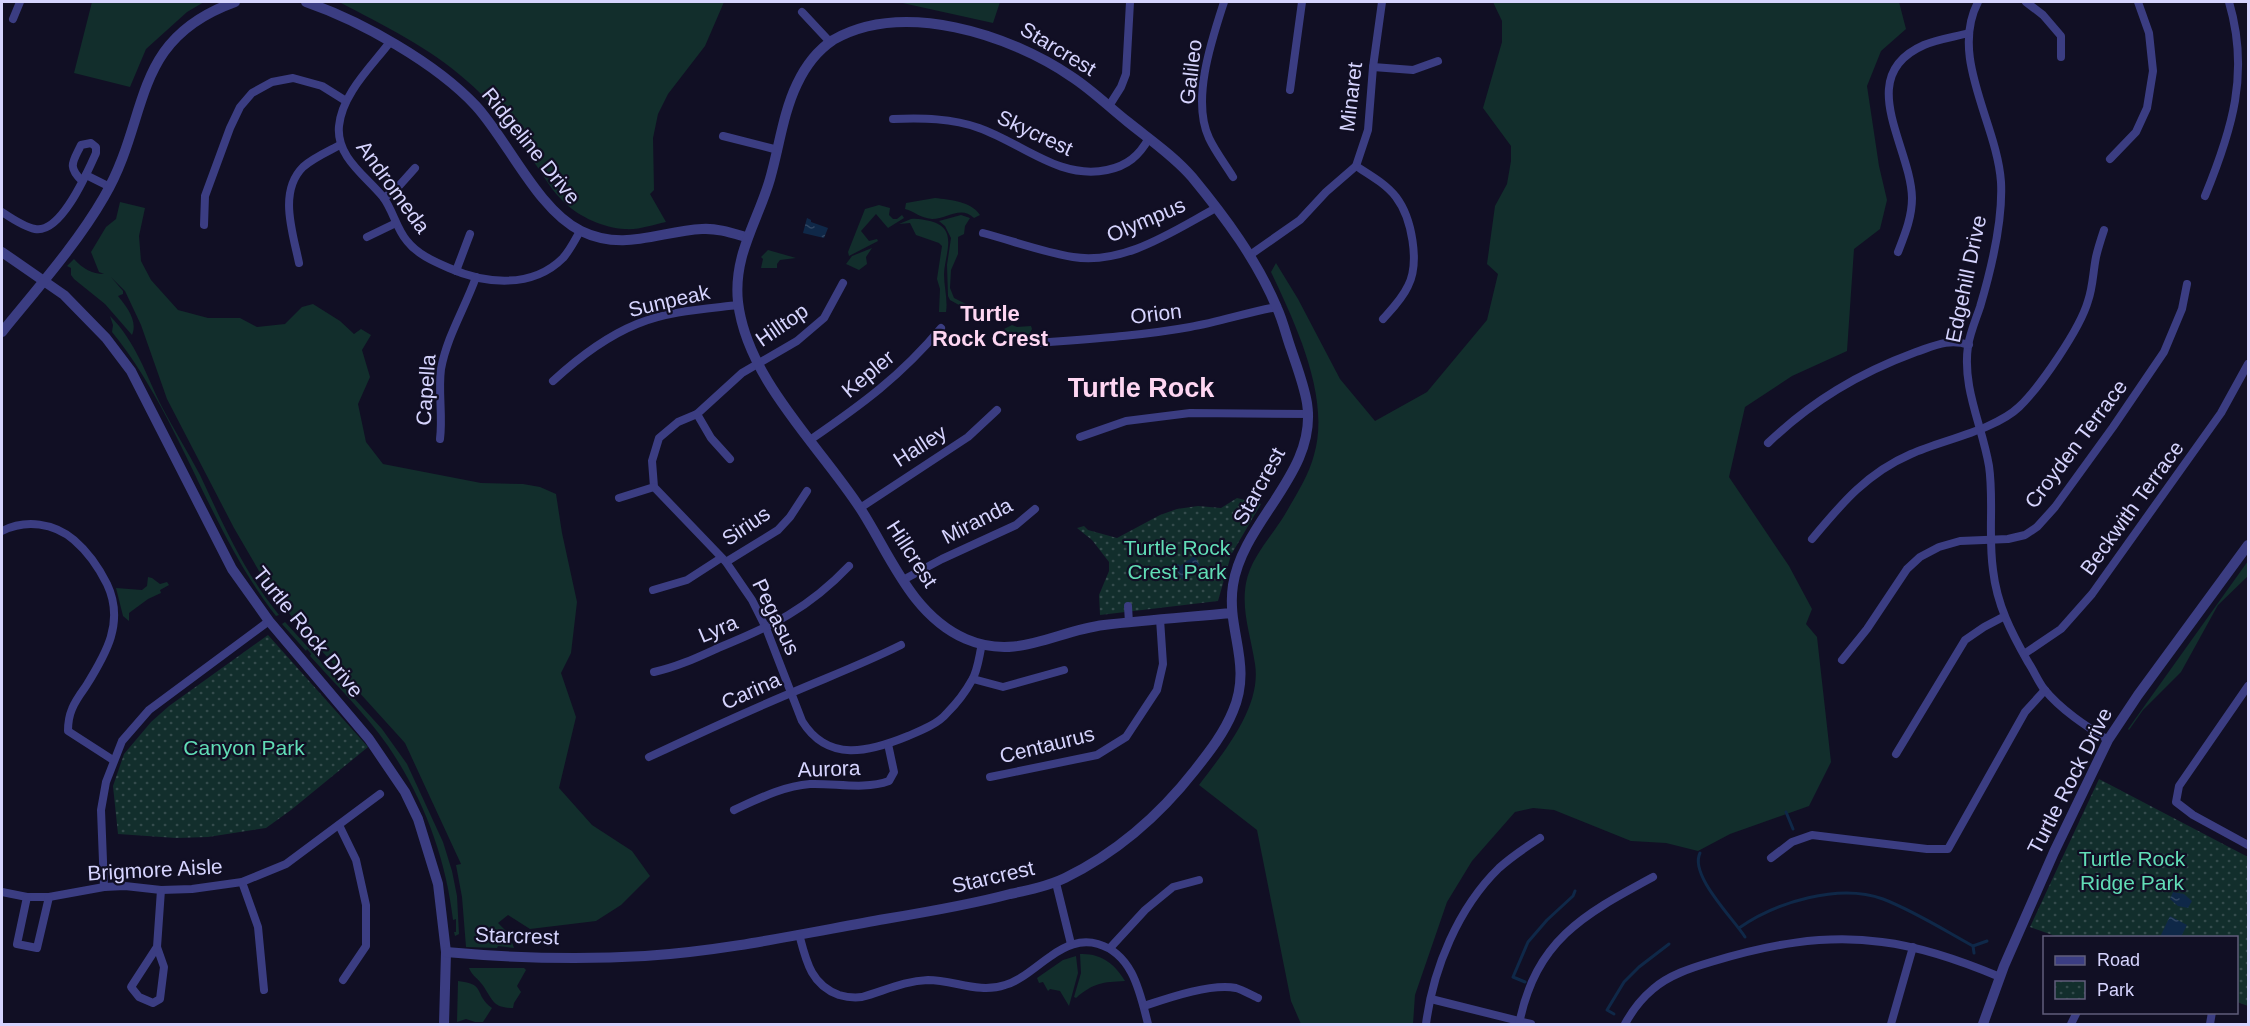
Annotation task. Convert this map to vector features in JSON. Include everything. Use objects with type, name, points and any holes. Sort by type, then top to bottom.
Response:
[{"type":"street","points":[[13,19],[20,2]]},
{"type":"street","points":[[2,332],[88,222],[110,186],[151,72],[164,51],[189,24],[211,10],[235,2]]},
{"type":"street","name":"Ridgeline Drive","points":[[306,2],[329,9],[390,42],[445,78],[475,105],[493,126],[553,210],[580,231],[616,240],[641,240],[703,228],[746,237]]},
{"type":"street","points":[[1109,106],[1126,74],[1131,2]]},
{"type":"street","name":"Galileo","points":[[1224,2],[1210,43],[1202,102],[1208,136],[1233,177]]},
{"type":"street","points":[[1290,90],[1302,2]]},
{"type":"street","name":"Minaret","points":[[1356,166],[1368,130],[1372,67],[1382,2]]},
{"type":"street","name":"Edgehill Drive","points":[[1978,2],[1969,33],[1970,64],[1996,147],[2001,183],[1995,242],[1981,304],[1968,345],[1967,369],[1969,389],[1989,466],[1992,505],[1991,540],[1996,595],[2003,617],[2044,690],[2075,718],[2108,740]]},
{"type":"street","points":[[2026,2],[2043,15],[2061,36],[2061,57]]},
{"type":"street","points":[[2110,159],[2136,132],[2147,108],[2153,71],[2149,33],[2138,2]]},
{"type":"street","points":[[2205,196],[2238,105],[2241,61],[2229,2]]},
{"type":"street","points":[[802,12],[830,42]]},
{"type":"street","name":"Starcrest","points":[[446,952],[527,957],[648,956],[713,948],[919,914],[1056,883],[1094,863],[1150,822],[1176,794],[1221,736],[1238,701],[1242,665],[1232,613],[1233,586],[1238,564],[1295,469],[1304,441],[1309,414],[1299,373],[1277,308],[1250,255],[1185,169],[1077,80],[1040,57],[1003,39],[962,27],[914,17],[883,18],[858,27],[830,42],[805,68],[793,93],[768,189],[746,237]]},
{"type":"street","points":[[1898,252],[1909,222],[1912,196],[1889,108],[1887,91],[1891,75],[1899,63],[1925,45],[1969,33]]},
{"type":"street","name":"Andromeda","points":[[390,42],[346,100],[339,129],[340,145],[360,173],[384,198],[407,242],[421,254],[456,271],[476,277],[510,282],[532,278],[548,270],[564,257],[580,231]]},
{"type":"street","points":[[1372,67],[1413,70],[1438,61]]},
{"type":"street","points":[[204,225],[205,196],[230,128],[240,107],[252,93],[272,82],[293,78],[322,86],[346,100]]},
{"type":"street","name":"Skycrest","points":[[893,119],[951,120],[978,127],[1003,137],[1048,162],[1073,170],[1097,172],[1117,168],[1133,160],[1149,138]]},
{"type":"street","points":[[723,136],[778,150]]},
{"type":"street","points":[[299,262],[289,215],[290,194],[294,181],[304,166],[340,145]]},
{"type":"street","points":[[1250,255],[1300,220],[1326,192],[1356,166],[1387,187],[1397,198],[1406,216],[1413,245],[1415,260],[1409,284],[1402,297],[1383,319]]},
{"type":"street","points":[[384,198],[398,187],[415,168]]},
{"type":"street","points":[[2,212],[35,229],[45,228],[53,224],[63,212],[84,178],[110,186]]},
{"type":"street","name":"Olympus","points":[[983,233],[1065,255],[1098,258],[1126,253],[1216,208]]},
{"type":"street","points":[[367,237],[396,224]]},
{"type":"street","points":[[1812,539],[1862,483],[1883,467],[1979,429],[2018,408],[2037,387],[2080,323],[2088,302],[2096,257],[2104,230]]},
{"type":"street","points":[[456,271],[470,234]]},
{"type":"street","name":"Hillcrest","points":[[746,237],[738,282],[738,305],[758,364],[860,508],[903,580],[930,615],[964,638],[982,645],[1000,648],[1019,647],[1058,638],[1093,626],[1232,613]]},
{"type":"street","name":"Turtle Rock Drive","points":[[2,252],[64,295],[106,338],[131,371],[232,569],[269,621],[369,738],[405,792],[418,819],[438,884],[446,952],[444,1024]]},
{"type":"street","name":"Capella","points":[[440,439],[443,419],[441,371],[447,343],[466,306],[476,277]]},
{"type":"street","name":"Hilltop","points":[[758,364],[797,341],[824,318],[843,284]]},
{"type":"street","name":"Croyden Terrace","points":[[1842,660],[1867,629],[1907,569],[1920,557],[1939,547],[1960,541],[1991,540],[2025,535],[2037,527],[2055,507],[2145,383],[2164,352],[2182,309],[2187,284]]},
{"type":"street","name":"Sunpeak","points":[[553,381],[593,347],[639,323],[668,315],[738,305]]},
{"type":"street","name":"Orion","points":[[1037,343],[1145,334],[1194,327],[1247,312],[1277,308]]},
{"type":"street","name":"Kepler","points":[[810,440],[867,401],[894,378],[921,352],[941,328]]},
{"type":"street","points":[[1768,443],[1788,424],[1853,380],[1939,344],[1951,341],[1968,345]]},
{"type":"street","points":[[619,498],[654,487],[652,461],[659,438],[678,422],[697,414],[742,373],[758,364]]},
{"type":"street","name":"Beckwith Terrace","points":[[2024,654],[2061,628],[2092,594],[2221,413],[2248,364]]},
{"type":"street","name":"Halley","points":[[860,508],[968,437],[997,410]]},
{"type":"street","points":[[1080,437],[1126,421],[1190,413],[1309,414]]},
{"type":"street","points":[[697,414],[711,438],[730,459]]},
{"type":"street","name":"Pegasus","points":[[654,487],[724,560],[752,600],[766,628],[802,721],[810,734],[823,744],[859,752],[888,744],[920,731],[946,715],[973,679],[982,645]]},
{"type":"street","name":"Sirius","points":[[653,590],[669,587],[687,579],[778,530],[790,517],[807,491]]},
{"type":"street","name":"Miranda","points":[[903,580],[942,559],[1016,525],[1035,509]]},
{"type":"street","points":[[2,531],[16,525],[37,524],[54,528],[67,534],[78,544],[101,572],[114,604],[114,630],[105,654],[72,707],[68,731],[113,760]]},
{"type":"street","name":"Turtle Rock Drive","points":[[1983,1024],[2000,977],[2054,852],[2108,740],[2138,695],[2248,545]]},
{"type":"street","name":"Lyra","points":[[654,672],[677,666],[791,615],[818,597],[849,566]]},
{"type":"street","points":[[1128,606],[1129,622]]},
{"type":"street","points":[[1896,754],[1965,640],[2003,617]]},
{"type":"street","name":"Centaurus","points":[[990,777],[1097,755],[1126,737],[1157,690],[1163,664],[1161,619]]},
{"type":"street","points":[[104,887],[101,810],[106,782],[122,741],[149,710],[269,621]]},
{"type":"street","name":"Carina","points":[[649,757],[901,645]]},
{"type":"street","points":[[973,679],[1003,687],[1064,670]]},
{"type":"street","points":[[2248,686],[2179,786],[2176,802],[2193,815],[2248,845]]},
{"type":"street","points":[[1771,858],[1792,842],[1812,835],[1928,849],[1948,849],[2025,712],[2044,690]]},
{"type":"street","name":"Aurora","points":[[734,810],[779,790],[807,784],[875,786],[889,781],[894,772],[888,744]]},
{"type":"street","name":"Brigmore Aisle","points":[[2,892],[27,897],[49,897],[104,887],[192,889],[242,882],[286,864],[380,794]]},
{"type":"street","points":[[339,825],[357,860],[366,905],[366,946],[343,980]]},
{"type":"street","points":[[1426,1024],[1444,953],[1464,913],[1499,868],[1540,838]]},
{"type":"street","points":[[1519,1023],[1528,990],[1538,968],[1562,935],[1603,904],[1653,877]]},
{"type":"street","points":[[1110,948],[1145,909],[1173,887],[1199,880]]},
{"type":"street","points":[[242,882],[258,927],[264,990]]},
{"type":"street","points":[[1056,883],[1071,944]]},
{"type":"street","points":[[157,947],[131,987],[139,997],[153,1003],[160,999],[164,967],[157,947],[161,890]]},
{"type":"street","points":[[27,897],[17,944],[37,948],[49,897]]},
{"type":"street","points":[[799,934],[806,963],[814,979],[828,991],[845,997],[859,998],[894,986],[924,980],[939,980],[980,989],[1005,985],[1020,978],[1071,944],[1094,943],[1110,948],[1126,962],[1144,1006],[1148,1024]]},
{"type":"street","points":[[1625,1024],[1638,1003],[1654,988],[1674,976],[1758,948],[1819,940],[1852,939],[1913,947],[2000,977]]},
{"type":"street","points":[[1892,1024],[1913,947]]},
{"type":"street","points":[[1144,1006],[1180,994],[1206,990],[1236,988],[1258,998]]},
{"type":"street","points":[[1431,999],[1519,1023],[1531,1024]]},
{"type":"green space","points":[[92,2],[204,2],[187,12],[146,49],[130,87],[74,73]]},
{"type":"green space","points":[[339,2],[724,2],[705,46],[668,94],[658,114],[653,138],[654,190],[650,194],[666,222],[625,229],[600,224],[584,217],[556,193],[504,121],[467,81],[421,47]]},
{"type":"green space","points":[[898,2],[1000,2],[993,23]]},
{"type":"green space","points":[[1493,2],[1899,2],[1906,29],[1881,51],[1867,86],[1879,166],[1887,200],[1880,229],[1854,249],[1847,351],[1792,376],[1745,407],[1729,477],[1789,566],[1812,609],[1806,624],[1817,637],[1831,762],[1809,806],[1730,834],[1698,851],[1666,843],[1631,841],[1554,810],[1533,808],[1515,812],[1472,861],[1447,902],[1415,995],[1413,1024],[1301,1024],[1291,1001],[1257,830],[1199,785],[1239,729],[1253,697],[1256,680],[1246,614],[1246,583],[1257,556],[1284,516],[1305,478],[1312,463],[1318,433],[1318,409],[1308,361],[1300,337],[1271,272],[1276,263],[1298,299],[1340,379],[1375,421],[1427,392],[1487,320],[1498,274],[1487,264],[1495,206],[1507,184],[1511,161],[1511,146],[1483,108],[1502,42],[1502,21]]},
{"type":"green space","points":[[935,198],[966,204],[980,215],[974,218],[969,214],[959,213],[932,219],[905,209],[906,203]]},
{"type":"green space","points":[[120,202],[145,208],[139,236],[141,261],[151,280],[178,310],[208,318],[240,318],[257,327],[285,324],[302,307],[313,304],[340,321],[354,334],[361,329],[371,335],[362,350],[370,377],[358,404],[366,442],[383,464],[481,483],[523,484],[540,487],[556,494],[577,602],[571,653],[561,673],[576,717],[559,788],[592,825],[632,851],[650,876],[621,905],[596,921],[530,929],[508,915],[498,923],[509,934],[514,948],[466,947],[462,897],[456,865],[461,864],[405,743],[299,626],[266,583],[234,528],[167,399],[141,325],[125,291],[111,277],[123,291],[123,294],[118,296],[133,319],[132,335],[105,304],[71,275],[71,268],[67,266],[74,259],[88,270],[104,274],[99,272],[91,252],[106,227],[116,219]]},
{"type":"green space","points":[[879,205],[890,208],[889,215],[893,219],[902,215],[904,218],[888,228],[876,214],[861,231],[869,241],[877,239],[878,241],[849,256],[848,252],[865,209]]},
{"type":"green space","points":[[961,215],[970,218],[965,226],[964,234],[958,237],[958,254],[951,270],[950,288],[954,298],[966,304],[968,310],[950,300],[948,296],[947,265],[951,238],[945,226],[939,221]]},
{"type":"green space","points":[[911,219],[930,221],[945,229],[948,242],[944,274],[946,312],[939,312],[940,289],[937,279],[942,246],[916,235],[910,223],[899,224]]},
{"type":"green space","points":[[872,248],[866,257],[867,264],[859,270],[846,264],[852,256]]},
{"type":"green space","points":[[768,250],[796,258],[780,260],[777,268],[761,268],[763,259],[761,257]]},
{"type":"green space","points":[[110,316],[134,348],[162,407],[200,475],[245,565],[279,615],[276,616],[252,582],[231,547],[157,400],[136,365],[112,332],[113,325]]},
{"type":"green space","points":[[1012,325],[1031,326],[1032,329],[1026,341],[1015,339],[1004,329]]},
{"type":"green space","name":"Turtle Rock Crest Park","points":[[1237,498],[1261,504],[1231,555],[1218,601],[1100,615],[1099,595],[1109,571],[1109,562],[1092,540],[1077,528],[1084,526],[1088,530],[1117,538],[1160,515],[1177,509],[1198,506],[1221,508]]},
{"type":"green space","points":[[2248,561],[2248,576],[2218,605],[2181,672],[2143,710],[2129,730],[2128,729]]},
{"type":"green space","points":[[148,577],[160,584],[167,582],[169,585],[160,590],[161,593],[148,599],[129,613],[129,621],[123,616],[116,588],[142,590],[147,586]]},
{"type":"green space","points":[[285,622],[382,729],[407,764],[443,842],[452,871],[457,896],[459,934],[455,936],[456,919],[453,920],[439,851],[422,807],[401,766],[360,711],[310,656],[307,649],[306,651],[282,624]]},
{"type":"green space","name":"Canyon Park","points":[[268,635],[368,747],[266,828],[208,837],[176,838],[118,834],[113,786],[124,754],[151,722],[169,706]]},
{"type":"green space","name":"Turtle Rock Ridge Park","points":[[2099,779],[2248,857],[2248,1006],[2238,1002],[2238,936],[2055,936],[2030,927]]},
{"type":"green space","points":[[1080,954],[1094,955],[1107,961],[1117,969],[1125,981],[1099,984],[1076,998],[1074,997],[1081,973]]},
{"type":"green space","points":[[1076,956],[1078,973],[1069,1006],[1060,991],[1050,989],[1048,991],[1043,982],[1039,983],[1037,978],[1063,960]]},
{"type":"green space","points":[[469,968],[524,968],[526,970],[517,986],[521,992],[513,1008],[502,1007],[495,1003]]},
{"type":"green space","points":[[458,981],[467,982],[476,987],[492,1008],[483,1022],[466,1019],[457,1022]]},
{"type":"water","points":[[807,218],[811,222],[828,228],[824,238],[803,233]]},
{"type":"water","points":[[1194,556],[1200,565],[1182,579],[1174,566],[1178,564],[1180,566]]},
{"type":"water","points":[[2173,892],[2184,894],[2192,901],[2188,908],[2178,906],[2170,899]]},
{"type":"water","points":[[2170,916],[2187,925],[2182,936],[2160,936]]},
{"type":"waterway","points":[[1786,812],[1793,829]]},
{"type":"waterway","points":[[1700,853],[1698,862],[1706,884],[1745,937]]},
{"type":"waterway","points":[[1525,982],[1513,977],[1528,942],[1547,920],[1573,896],[1575,891]]},
{"type":"waterway","points":[[1739,928],[1771,910],[1808,898],[1847,893],[1866,895],[1883,899],[1929,921],[1973,946],[1974,953]]},
{"type":"waterway","points":[[1973,946],[1987,941]]},
{"type":"waterway","points":[[1614,1014],[1607,1010],[1624,982],[1669,944]]},
{"type":"district","name":"Turtle Rock Crest","points":[[990,326]]},
{"type":"district","name":"Turtle Rock","points":[[1141,388]]}]
